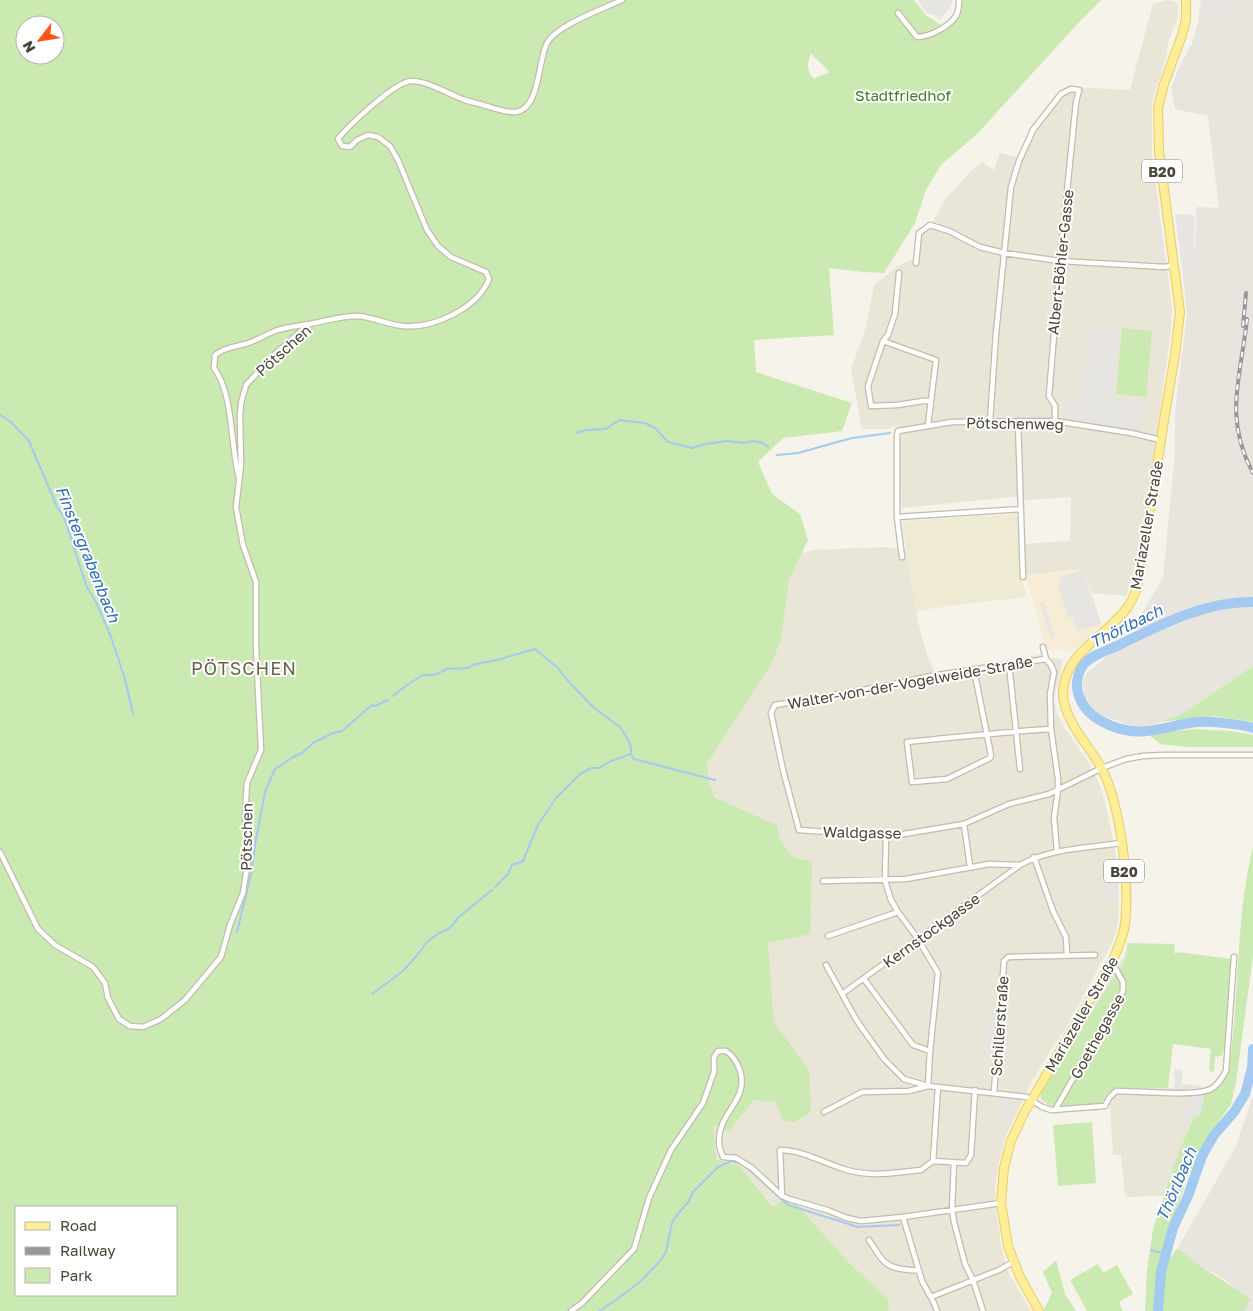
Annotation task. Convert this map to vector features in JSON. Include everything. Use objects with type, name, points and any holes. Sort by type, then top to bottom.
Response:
[{"type":"main road","name":"Mariazeller Straße","points":[[1039,1311],[1013,1262],[1006,1238],[1002,1204],[1002,1178],[1008,1151],[1031,1099],[1112,962],[1121,940],[1126,911],[1122,843],[1117,813],[1102,768],[1070,719],[1064,702],[1064,684],[1072,664],[1122,614],[1131,602],[1137,586],[1176,355],[1179,321],[1179,300],[1159,151],[1157,120],[1162,91],[1184,27],[1186,0]]},
{"type":"street","name":"Pötschen","points":[[0,852],[38,928],[55,945],[93,968],[105,983],[108,998],[119,1019],[130,1026],[143,1027],[161,1019],[184,1000],[221,957],[230,925],[243,893],[248,861],[245,814],[248,783],[261,750],[256,647],[256,582],[243,545],[236,507],[241,465],[240,417],[246,385],[275,354],[309,324],[339,317],[360,316],[404,327],[427,324],[454,315],[474,301],[485,289],[489,279],[486,272],[451,257],[438,246],[427,230],[398,160],[390,146],[378,137],[368,135],[350,147],[342,146],[338,139],[399,84],[412,81],[465,100],[500,110],[517,112],[526,107],[533,98],[547,43],[557,30],[622,0]]},
{"type":"street","points":[[898,13],[917,37],[923,37],[944,27],[956,16],[959,0]]},
{"type":"street","name":"Albert-Böhler-Gasse","points":[[1004,253],[1011,187],[1019,161],[1033,130],[1061,94],[1071,89],[1079,90],[1076,102],[1060,261],[1049,396],[1055,406],[1055,421]]},
{"type":"street","points":[[916,263],[918,234],[930,225],[949,231],[980,246],[1004,253],[1060,261],[1114,265],[1174,266]]},
{"type":"street","points":[[990,420],[1004,253]]},
{"type":"street","points":[[899,273],[895,314],[888,335],[883,341],[868,386],[871,406],[930,402]]},
{"type":"street","points":[[239,478],[235,465],[232,432],[224,387],[222,379],[214,368],[215,355],[229,347],[250,343],[273,331],[295,325],[309,324]]},
{"type":"street","points":[[883,341],[936,360],[928,425]]},
{"type":"street","name":"Pötschenweg","points":[[902,557],[897,517],[898,431],[952,422],[990,420],[1055,421],[1131,433],[1161,440]]},
{"type":"street","points":[[1018,421],[1023,577]]},
{"type":"street","points":[[897,517],[1021,509]]},
{"type":"street","points":[[1043,646],[1046,659],[1054,672],[1050,694],[1058,789],[1054,818],[1057,851]]},
{"type":"street","name":"Walter-von-der-Vogelweide-Straße","points":[[775,705],[931,676],[1046,659]]},
{"type":"street","points":[[1010,664],[1020,769]]},
{"type":"street","points":[[974,670],[987,734],[991,755],[988,760],[947,778],[912,782],[907,742],[987,734],[1017,731],[1052,729]]},
{"type":"street","name":"Waldgasse","points":[[775,705],[771,713],[783,770],[799,830],[886,836],[964,824],[1002,807],[1049,794],[1102,768],[1126,759],[1143,756],[1253,755]]},
{"type":"street","points":[[964,824],[970,867]]},
{"type":"street","points":[[886,836],[885,881],[891,900],[918,939],[938,973],[928,1086]]},
{"type":"street","name":"Kernstockgasse","points":[[842,994],[1020,865],[1034,857],[1057,851],[1122,843]]},
{"type":"street","points":[[1034,857],[1053,911],[1066,937],[1067,955]]},
{"type":"street","points":[[823,882],[885,881],[989,864],[1020,865]]},
{"type":"street","points":[[828,936],[898,912]]},
{"type":"street","name":"Schillerstraße","points":[[994,1092],[1004,961],[1008,957],[1095,955]]},
{"type":"street","points":[[826,965],[857,1021],[884,1059],[904,1079],[928,1086],[1027,1097],[1042,1107],[1055,1110],[1105,1106],[1108,1098],[1116,1091],[1202,1092],[1211,1089],[1220,1082],[1226,1071],[1234,957]]},
{"type":"street","name":"Goethegasse","points":[[1055,1110],[1123,991],[1123,982],[1112,962]]},
{"type":"street","points":[[864,979],[913,1045],[930,1050]]},
{"type":"street","points":[[571,1311],[582,1304],[634,1249],[649,1198],[671,1150],[704,1103],[714,1072],[714,1057],[718,1051],[726,1051],[738,1062],[742,1082],[740,1092],[725,1117],[719,1142],[723,1157],[736,1158],[752,1168],[782,1196],[861,1221],[1002,1204]]},
{"type":"street","points":[[824,1112],[862,1092],[909,1091],[928,1086]]},
{"type":"street","points":[[933,1161],[938,1087]]},
{"type":"street","points":[[782,1196],[780,1150],[800,1154],[849,1171],[872,1174],[921,1170],[933,1161],[966,1163],[971,1155],[975,1090]]},
{"type":"street","points":[[954,1162],[952,1210],[959,1246],[983,1311]]},
{"type":"street","points":[[902,1217],[922,1281],[937,1311]]},
{"type":"street","points":[[869,1240],[886,1264],[897,1268],[918,1270]]},
{"type":"street","points":[[931,1297],[1013,1262]]},
{"type":"shaded area","points":[[918,0],[953,0],[949,9],[939,20],[937,16],[924,10]]},
{"type":"shaded area","points":[[1168,0],[1178,3],[1178,16],[1169,40],[1166,58],[1152,102],[1152,155],[1172,308],[1171,331],[1145,517],[1132,579],[1126,596],[1092,593],[1083,569],[1025,575],[1025,544],[1070,541],[1071,497],[1025,500],[1024,496],[901,508],[898,426],[886,429],[862,429],[851,370],[866,327],[874,285],[898,266],[913,259],[916,233],[919,229],[932,223],[945,200],[972,170],[982,162],[994,170],[1000,153],[1018,157],[1032,130],[1062,92],[1069,87],[1130,90],[1153,4]]},
{"type":"shaded area","points":[[1201,0],[1253,0],[1253,666],[1182,714],[1150,726],[1135,727],[1094,711],[1084,697],[1083,679],[1088,672],[1137,633],[1142,613],[1163,578],[1175,453],[1175,410],[1187,314],[1182,267],[1195,267],[1196,207],[1219,208],[1208,116],[1175,109],[1171,88],[1181,63],[1192,44],[1198,23]]},
{"type":"shaded area","points":[[1201,0],[1221,0],[1224,2],[1218,15]]},
{"type":"shaded area","points":[[1158,202],[1165,259],[1161,259],[1154,203]]},
{"type":"shaded area","points":[[1175,214],[1194,215],[1195,267],[1182,267]]},
{"type":"shaded area","points":[[1092,324],[1120,328],[1114,399],[1146,403],[1145,414],[1126,412],[1124,429],[1064,419],[1065,403],[1079,402],[1082,367],[1089,367]]},
{"type":"shaded area","points":[[1126,412],[1140,414],[1139,432],[1125,429]]},
{"type":"shaded area","points":[[1017,514],[1020,575],[1027,597],[916,611],[903,521]]},
{"type":"shaded area","points":[[883,547],[906,550],[918,622],[927,655],[935,672],[1038,655],[1063,660],[1054,699],[1057,713],[1062,724],[1087,760],[1100,785],[1115,848],[1119,891],[1118,921],[1115,937],[1065,1030],[1031,1083],[1007,1133],[999,1161],[995,1187],[1001,1245],[1007,1270],[1031,1311],[889,1311],[887,1299],[849,1263],[774,1207],[739,1165],[718,1160],[713,1125],[729,1131],[754,1100],[776,1102],[809,1070],[774,1022],[768,943],[810,889],[812,861],[794,858],[780,840],[777,825],[714,797],[709,782],[707,764],[772,663],[781,640],[789,580],[802,553],[815,550]]},
{"type":"shaded area","points":[[1083,569],[1102,625],[1070,653],[1058,649],[1047,651],[1025,575]]},
{"type":"shaded area","points":[[1083,570],[1101,624],[1077,631],[1073,617],[1068,618],[1057,583],[1061,582],[1060,577]]},
{"type":"shaded area","points":[[1044,602],[1055,638],[1051,639],[1040,603]]},
{"type":"shaded area","points":[[1116,882],[1117,900],[1103,900],[1102,883]]},
{"type":"shaded area","points":[[1128,946],[1168,1088],[1205,1089],[1200,1115],[1193,1118],[1188,1128],[1165,1196],[1125,1197],[1121,1155],[1113,1155],[1110,1106],[1100,1104],[1050,1107],[1040,1099],[1096,1000],[1122,960]]},
{"type":"shaded area","points":[[988,1016],[996,1016],[994,1054],[986,1053],[983,1050],[985,1024]]},
{"type":"shaded area","points":[[1174,1069],[1182,1070],[1182,1084],[1202,1086],[1202,1092],[1175,1093]]},
{"type":"shaded area","points":[[1205,1094],[1200,1115],[1193,1118],[1188,1128],[1180,1122],[1191,1095]]},
{"type":"shaded area","points":[[1253,1095],[1253,1311],[1244,1311],[1251,1299],[1221,1277],[1191,1260],[1178,1248],[1236,1146]]},
{"type":"shaded area","points":[[998,1100],[1011,1101],[1010,1123],[997,1122]]},
{"type":"green space","name":"Stadtfriedhof","points":[[0,0],[914,0],[926,15],[945,28],[957,17],[963,0],[1101,0],[977,134],[941,165],[926,190],[915,223],[884,273],[829,268],[834,335],[754,340],[756,372],[852,403],[842,431],[783,438],[758,462],[772,494],[800,514],[808,540],[789,580],[781,640],[772,663],[707,764],[709,782],[714,797],[777,825],[780,840],[794,858],[812,861],[810,934],[768,943],[774,1022],[809,1070],[811,1112],[794,1122],[783,1121],[776,1102],[754,1100],[729,1131],[713,1125],[717,1160],[739,1165],[773,1207],[783,1200],[797,1205],[849,1263],[888,1299],[889,1311],[0,1311]],"holes":[[[811,53],[829,73],[814,79],[808,70]]]},
{"type":"green space","points":[[1122,328],[1152,331],[1146,397],[1116,394]]},
{"type":"green space","points":[[1253,666],[1253,722],[1214,716],[1160,722],[1182,714]]},
{"type":"green space","points":[[1194,729],[1231,731],[1253,735],[1253,747],[1188,747],[1160,744],[1148,734]]},
{"type":"green space","points":[[1253,847],[1253,956],[1236,1082],[1231,1104],[1209,1135],[1188,1176],[1166,1238],[1157,1272],[1155,1311],[1145,1311],[1147,1270],[1153,1229],[1178,1154],[1193,1118],[1200,1115],[1205,1089],[1228,1074],[1232,1046],[1243,902]]},
{"type":"green space","points":[[1127,943],[1175,944],[1174,954],[1177,952],[1232,959],[1226,1045],[1221,1056],[1215,1057],[1214,1072],[1209,1071],[1211,1049],[1173,1044],[1168,1088],[1119,1088],[1105,1095],[1104,1099],[1097,1105],[1051,1106],[1041,1098],[1041,1093],[1124,961],[1127,955]]},
{"type":"green space","points":[[1092,1122],[1096,1183],[1058,1186],[1053,1125]]},
{"type":"green space","points":[[1178,1248],[1204,1268],[1251,1299],[1244,1311],[1161,1311],[1166,1263]]},
{"type":"green space","points":[[1056,1260],[1065,1294],[1076,1311],[1045,1311],[1044,1309],[1052,1293],[1043,1272]]},
{"type":"green space","points":[[1098,1264],[1103,1273],[1117,1265],[1133,1294],[1119,1302],[1123,1311],[1087,1311],[1070,1280]]},
{"type":"waterway","name":"Finstergrabenbach","points":[[0,415],[11,422],[29,441],[57,507],[64,517],[86,585],[97,604],[111,637],[125,679],[133,714]]},
{"type":"waterway","points":[[577,433],[585,430],[606,429],[619,420],[645,423],[655,428],[668,442],[692,448],[727,441],[743,443],[754,441],[763,443],[768,447]]},
{"type":"waterway","points":[[777,455],[798,453],[852,438],[890,433]]},
{"type":"waterway","name":"Thörlbach","points":[[1253,602],[1218,605],[1185,615],[1101,652],[1084,664],[1078,675],[1077,684],[1081,700],[1090,714],[1114,727],[1126,730],[1148,731],[1196,722],[1217,722],[1253,728]]},
{"type":"waterway","points":[[393,696],[423,675],[434,675],[447,669],[467,668],[535,649],[558,668],[594,708],[620,727],[629,741],[631,754]]},
{"type":"waterway","points":[[255,845],[265,792],[275,769],[302,753],[313,743],[333,733],[342,731],[372,705],[375,706],[388,700]]},
{"type":"waterway","points":[[495,887],[508,874],[512,865],[523,861],[538,825],[556,798],[580,774],[591,768],[599,768],[611,761],[631,754],[634,759],[715,780]]},
{"type":"waterway","points":[[237,932],[251,875],[255,847]]},
{"type":"waterway","points":[[372,994],[403,971],[427,942],[439,933],[449,929],[459,917],[492,890]]},
{"type":"waterway","name":"Thörlbach","points":[[1158,1311],[1161,1272],[1173,1228],[1188,1196],[1202,1156],[1214,1135],[1234,1112],[1245,1094],[1252,1068],[1253,1049]]},
{"type":"waterway","points":[[599,1311],[641,1281],[661,1260],[666,1252],[672,1223],[689,1201],[693,1192],[718,1167],[731,1161],[743,1164],[788,1205],[858,1227],[899,1225]]},
{"type":"waterway","points":[[1151,1250],[1166,1254]]},
{"type":"railway","points":[[1243,326],[1246,293]]},
{"type":"railway","points":[[1247,319],[1238,378],[1236,415],[1244,453],[1253,473]]},
{"type":"district","name":"PÖTSCHEN","points":[[244,668]]}]
